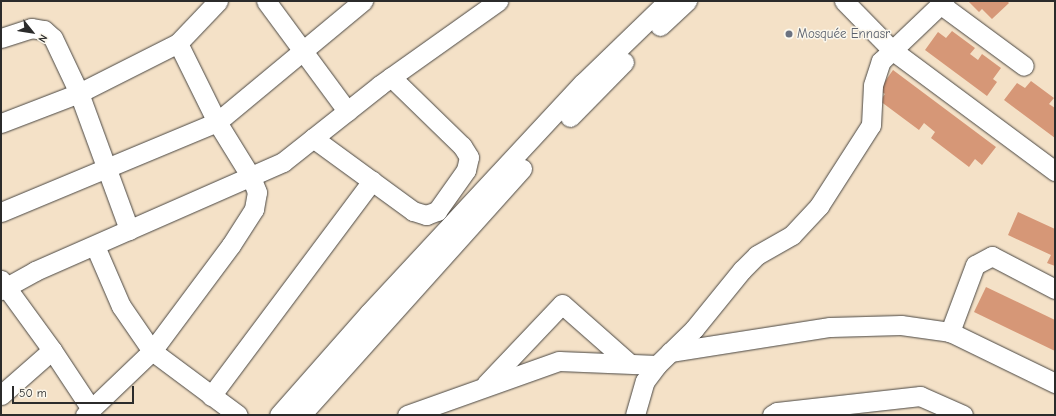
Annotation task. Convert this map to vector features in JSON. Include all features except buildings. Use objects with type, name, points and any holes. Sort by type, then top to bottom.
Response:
[{"type":"street","points":[[1,123],[79,93],[178,43],[218,1]]},
{"type":"street","points":[[266,1],[304,49],[348,111]]},
{"type":"street","points":[[1,212],[217,122],[363,1]]},
{"type":"street","points":[[178,43],[217,122],[251,177],[257,192],[254,209],[231,245],[152,351],[88,412],[52,350],[3,285],[95,246],[129,230],[251,177],[283,162],[391,77],[498,1]]},
{"type":"street","points":[[279,415],[369,313],[584,83],[668,1]]},
{"type":"street","points":[[301,415],[439,259],[585,100],[688,1]]},
{"type":"street","points":[[844,1],[892,50],[1055,172]]},
{"type":"street","points":[[636,415],[645,381],[663,359],[694,329],[742,270],[757,255],[792,235],[819,206],[871,125],[875,74],[882,61],[942,3],[1024,66]]},
{"type":"street","points":[[1,38],[31,28],[44,30],[53,38],[79,93],[129,230]]},
{"type":"street","points":[[313,138],[413,211],[426,215],[436,211],[466,170],[469,157],[462,146],[391,77]]},
{"type":"street","points":[[211,396],[372,181]]},
{"type":"street","points":[[95,246],[121,306],[152,351],[238,415]]},
{"type":"street","points":[[950,332],[975,265],[992,256],[1055,289]]},
{"type":"street","points":[[483,387],[562,304],[629,363]]},
{"type":"street","points":[[407,415],[559,361],[629,363],[663,359],[830,327],[901,325],[950,332],[1055,383]]},
{"type":"street","points":[[1,395],[52,350]]},
{"type":"street","points":[[772,415],[777,412],[920,396],[963,415]]},
{"type":"place","name":"Mosquée Ennasr","points":[[789,34]]}]
